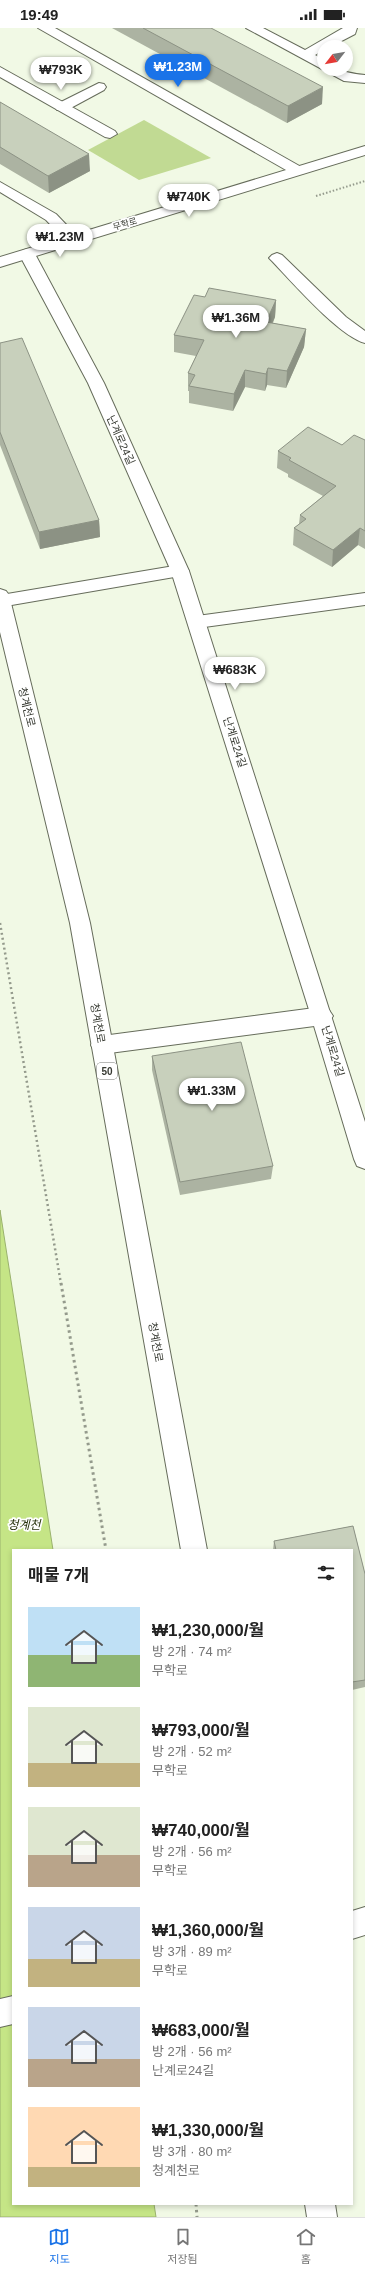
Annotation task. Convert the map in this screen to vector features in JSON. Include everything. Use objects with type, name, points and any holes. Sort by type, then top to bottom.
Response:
[{"type":"street","points":[[45,28],[298,171]]},
{"type":"street","points":[[253,28],[317,61]]},
{"type":"street","points":[[306,55],[350,31],[350,28]]},
{"type":"street","points":[[0,71],[110,134]]},
{"type":"street","points":[[345,76],[349,78],[365,79]]},
{"type":"street","points":[[62,106],[99,87]]},
{"type":"street","name":"무학로","points":[[0,262],[365,150]]},
{"type":"street","points":[[0,186],[51,217],[72,240]]},
{"type":"street","name":"난계로24길","points":[[27,254],[96,383],[180,571],[322,1016],[365,1159]]},
{"type":"street","points":[[277,258],[340,320],[365,338]]},
{"type":"street","points":[[1,598],[180,571]]},
{"type":"street","name":"청계천로","points":[[1,598],[80,923],[194,1549]]},
{"type":"street","points":[[197,622],[365,599]]},
{"type":"street","points":[[102,1045],[322,1016]]},
{"type":"street","points":[[353,1925],[365,1921]]},
{"type":"street","points":[[0,2013],[12,2010]]},
{"type":"street","points":[[320,2205],[322,2217]]},
{"type":"path","points":[[0,923],[106,1549]]},
{"type":"path","points":[[196,2205],[197,2217]]},
{"type":"shaded area","points":[[144,120],[211,158],[139,180],[88,150]]},
{"type":"water","name":"청계천","points":[[0,1210],[53,1549],[12,1549],[12,2205],[154,2205],[156,2217],[0,2217]]},
{"type":"building","points":[[143,28],[211,28],[323,87],[288,106]]},
{"type":"building","points":[[0,102],[89,154],[48,176],[0,147]]},
{"type":"building","points":[[209,288],[276,300],[266,322],[306,329],[287,371],[268,368],[266,374],[245,370],[234,394],[189,386],[195,375],[188,373],[204,340],[174,335],[194,295],[205,297]]},
{"type":"building","points":[[22,338],[99,520],[39,532],[0,432],[0,343]]},
{"type":"building","points":[[308,427],[342,445],[354,435],[365,440],[365,531],[360,528],[333,550],[294,528],[306,519],[300,515],[336,486],[289,460],[291,458],[278,451]]},
{"type":"building","points":[[241,1042],[273,1166],[180,1182],[152,1056]]},
{"type":"building","points":[[353,1526],[365,1574],[365,1680],[353,1682],[353,1549],[276,1549],[274,1541]]}]
